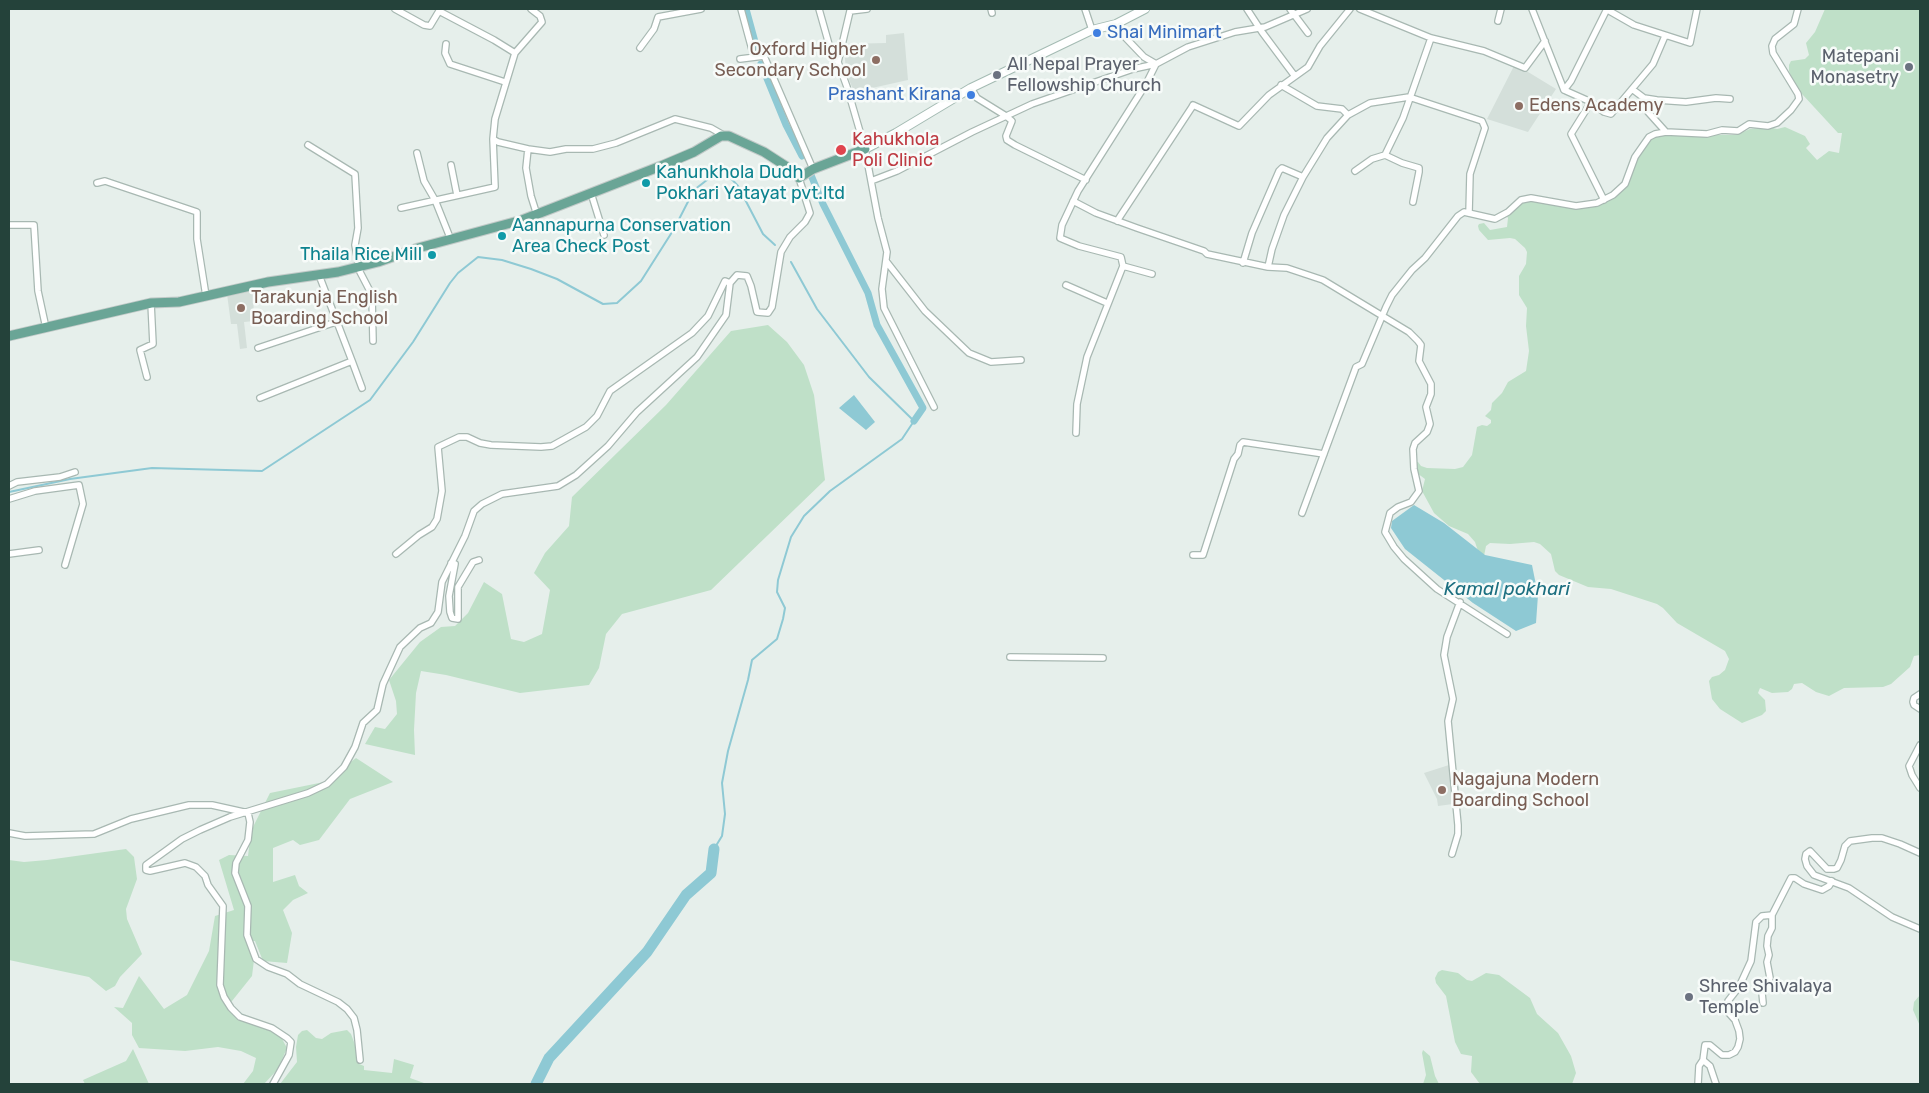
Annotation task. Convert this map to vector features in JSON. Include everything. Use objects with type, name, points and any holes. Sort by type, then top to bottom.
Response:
[{"type":"main road","points":[[9,336],[151,304],[179,302],[268,282],[360,267],[418,248],[494,229],[537,215],[661,166],[725,136],[764,152],[795,172],[799,178],[813,168],[865,149],[896,133],[971,88],[1092,30],[1116,24],[1132,11],[1145,9]]},
{"type":"street","points":[[395,9],[424,25],[430,26],[438,11],[515,53]]},
{"type":"street","points":[[401,208],[495,186],[493,139],[495,119],[515,53],[542,22],[540,16],[532,9]]},
{"type":"street","points":[[640,48],[654,29],[658,17],[701,9]]},
{"type":"street","points":[[741,9],[754,56]]},
{"type":"street","points":[[819,9],[832,55],[838,62],[865,149],[878,218],[888,252],[882,289],[884,308],[934,407]]},
{"type":"street","points":[[838,62],[850,10],[867,9]]},
{"type":"street","points":[[1085,9],[1092,30]]},
{"type":"street","points":[[1247,9],[1294,75]]},
{"type":"street","points":[[871,180],[904,167],[1032,104],[1133,69],[1156,64],[1188,48],[1235,32],[1275,23],[1292,11],[1307,9]]},
{"type":"street","points":[[1117,220],[1193,105],[1239,126],[1269,95],[1294,75],[1308,67],[1320,46],[1350,9]]},
{"type":"street","points":[[1360,9],[1431,38],[1484,51],[1524,68],[1545,41]]},
{"type":"street","points":[[1498,21],[1501,9]]},
{"type":"street","points":[[1532,9],[1564,90],[1591,102],[1604,112],[1611,114],[1653,64],[1665,36]]},
{"type":"street","points":[[1564,90],[1575,73],[1607,9],[1634,25],[1690,43],[1697,9]]},
{"type":"street","points":[[1302,513],[1356,367],[1362,364],[1392,295],[1412,270],[1425,258],[1454,220],[1462,213],[1495,219],[1508,212],[1522,200],[1531,198],[1576,206],[1604,200],[1625,184],[1635,157],[1649,137],[1659,133],[1703,134],[1722,130],[1735,131],[1749,124],[1773,125],[1784,118],[1799,99],[1798,94],[1773,53],[1772,46],[1774,39],[1794,24],[1798,9]]},
{"type":"street","points":[[1292,11],[1308,33]]},
{"type":"street","points":[[1116,24],[1122,34],[1144,57],[1156,64]]},
{"type":"street","points":[[1356,171],[1372,159],[1384,154],[1403,118],[1431,38]]},
{"type":"street","points":[[446,44],[444,53],[450,64],[506,82]]},
{"type":"street","points":[[740,59],[764,56],[813,168]]},
{"type":"street","points":[[1076,433],[1081,380],[1107,303],[1122,266],[1121,258],[1079,246],[1060,238],[1062,225],[1072,201],[1146,84],[1156,64]]},
{"type":"street","points":[[1281,85],[1317,106],[1342,109],[1348,115]]},
{"type":"street","points":[[971,88],[976,98],[1012,121],[1006,136],[1007,140],[1015,146],[1086,180]]},
{"type":"street","points":[[1632,89],[1644,98],[1654,100],[1686,102],[1716,98],[1730,100]]},
{"type":"street","points":[[1268,267],[1272,249],[1284,216],[1303,177],[1327,138],[1348,115],[1370,103],[1409,97],[1482,121],[1485,128],[1470,174],[1469,213]]},
{"type":"street","points":[[1654,100],[1648,112],[1666,132]]},
{"type":"street","points":[[1591,102],[1571,134],[1604,200]]},
{"type":"street","points":[[493,139],[498,142],[528,149],[550,152],[566,149],[593,150],[616,143],[675,119],[711,128],[725,136]]},
{"type":"street","points":[[308,145],[355,174],[358,228],[355,245],[360,272],[372,295],[373,342]]},
{"type":"street","points":[[528,149],[526,168],[531,196],[537,215]]},
{"type":"street","points":[[417,153],[424,182],[435,200],[451,240]]},
{"type":"street","points":[[1384,154],[1402,163],[1419,168],[1420,172],[1413,202]]},
{"type":"street","points":[[451,165],[457,195]]},
{"type":"street","points":[[1243,263],[1256,223],[1279,171],[1282,168],[1303,177]]},
{"type":"street","points":[[273,1084],[289,1055],[291,1042],[272,1028],[240,1017],[224,997],[220,985],[224,906],[208,885],[205,876],[196,867],[185,863],[150,871],[146,870],[145,867],[152,858],[182,839],[230,817],[308,793],[327,784],[344,767],[355,747],[363,723],[377,710],[383,684],[400,647],[420,628],[431,623],[438,612],[442,582],[465,536],[470,519],[482,504],[502,494],[558,486],[576,475],[608,446],[637,412],[697,357],[726,315],[730,283],[736,275],[747,276],[757,312],[768,313],[772,307],[781,252],[790,237],[805,222],[810,213],[799,178]]},
{"type":"street","points":[[97,183],[105,181],[197,212],[198,239],[206,296]]},
{"type":"street","points":[[591,193],[604,235]]},
{"type":"street","points":[[1072,201],[1117,220],[1204,251],[1207,254],[1243,263],[1287,268],[1323,280],[1409,332],[1418,341],[1421,349],[1419,361],[1431,384],[1431,394],[1426,407],[1430,418],[1430,426],[1424,436],[1415,443],[1413,449],[1418,491],[1411,502],[1398,506],[1390,513],[1385,532],[1396,550],[1437,589],[1460,602],[1507,634]]},
{"type":"street","points":[[9,225],[34,225],[38,290],[46,328]]},
{"type":"street","points":[[886,261],[925,312],[969,353],[991,362],[1021,360]]},
{"type":"street","points":[[1122,266],[1152,274]]},
{"type":"street","points":[[319,274],[362,388]]},
{"type":"street","points":[[396,554],[432,527],[437,519],[442,491],[438,447],[459,437],[467,437],[480,443],[552,446],[586,427],[597,416],[610,391],[692,333],[708,316],[725,281],[730,283]]},
{"type":"street","points":[[1066,285],[1107,303]]},
{"type":"street","points":[[147,377],[140,350],[153,344],[151,304]]},
{"type":"street","points":[[258,348],[336,322]]},
{"type":"street","points":[[260,398],[352,361]]},
{"type":"street","points":[[1193,555],[1203,555],[1234,458],[1238,454],[1240,445],[1243,442],[1324,454]]},
{"type":"street","points":[[9,486],[17,482],[60,477],[76,472]]},
{"type":"street","points":[[9,499],[35,491],[79,485],[83,504],[66,566]]},
{"type":"street","points":[[9,554],[39,550]]},
{"type":"street","points":[[451,563],[455,564],[449,596],[450,612],[452,618],[458,619],[458,587],[473,562],[479,560]]},
{"type":"street","points":[[1452,854],[1458,834],[1448,721],[1453,699],[1444,655],[1447,637],[1460,602]]},
{"type":"street","points":[[1010,657],[1103,658]]},
{"type":"street","points":[[1920,694],[1914,698],[1914,705],[1920,709]]},
{"type":"street","points":[[1920,745],[1910,766],[1912,775],[1920,788]]},
{"type":"street","points":[[9,833],[25,836],[94,834],[131,819],[189,805],[212,805],[248,812]]},
{"type":"street","points":[[248,812],[250,822],[248,840],[245,850],[236,864],[235,873],[248,906],[247,935],[256,959],[268,967],[287,974],[300,984],[338,1002],[347,1009],[354,1018],[360,1060]]},
{"type":"street","points":[[1920,853],[1882,838],[1861,839],[1850,841],[1845,846],[1838,865],[1831,870],[1827,869],[1812,852],[1807,852],[1805,859],[1810,871],[1819,878],[1849,888],[1892,917],[1920,930]]},
{"type":"street","points":[[1763,1002],[1762,994],[1770,978],[1767,946],[1768,936],[1772,928],[1772,915],[1791,878],[1822,890],[1830,886],[1832,881]]},
{"type":"street","points":[[1698,1084],[1698,1066],[1703,1060],[1705,1045],[1710,1044],[1722,1055],[1729,1055],[1735,1052],[1738,1047],[1739,1031],[1735,1020],[1727,1012],[1728,1001],[1739,987],[1751,961],[1756,922],[1762,916],[1772,915]]},
{"type":"street","points":[[1703,1060],[1710,1066],[1716,1084]]},
{"type":"shaded area","name":"Oxford Higher Secondary School","points":[[904,33],[908,80],[854,92],[846,72],[844,44],[886,43],[886,35]]},
{"type":"shaded area","name":"Edens Academy","points":[[1515,64],[1556,89],[1528,132],[1487,119]]},
{"type":"shaded area","name":"Tarakunja English Boarding School","points":[[253,291],[254,321],[244,322],[247,348],[240,349],[237,324],[231,324],[227,294]]},
{"type":"shaded area","name":"Nagajuna Modern Boarding School","points":[[1449,765],[1453,804],[1438,806],[1437,799],[1424,773]]},
{"type":"green space","points":[[1825,9],[1920,9],[1920,655],[1914,656],[1910,667],[1891,684],[1883,687],[1844,688],[1829,696],[1816,692],[1802,683],[1794,684],[1788,692],[1772,693],[1760,688],[1758,693],[1765,700],[1766,711],[1762,715],[1742,723],[1720,709],[1712,699],[1709,681],[1712,677],[1719,675],[1725,670],[1729,659],[1725,651],[1677,623],[1657,604],[1611,589],[1588,587],[1559,575],[1555,571],[1551,554],[1540,544],[1534,542],[1490,543],[1486,546],[1484,556],[1479,554],[1475,542],[1468,534],[1449,526],[1434,513],[1422,491],[1425,479],[1417,473],[1416,462],[1427,468],[1455,469],[1463,467],[1472,455],[1477,427],[1487,426],[1491,423],[1491,420],[1485,416],[1491,410],[1492,403],[1502,393],[1508,382],[1526,371],[1529,351],[1526,326],[1527,308],[1519,295],[1519,276],[1526,264],[1527,252],[1515,239],[1488,240],[1479,230],[1479,224],[1484,223],[1490,230],[1507,227],[1508,218],[1506,215],[1522,202],[1528,200],[1582,207],[1619,192],[1636,158],[1649,139],[1658,134],[1736,135],[1750,129],[1769,127],[1777,129],[1785,127],[1805,136],[1810,144],[1806,148],[1817,160],[1829,151],[1839,153],[1842,133],[1838,133],[1802,94],[1795,85],[1789,71],[1791,61],[1805,59],[1809,55],[1806,43],[1815,32]]},
{"type":"green space","points":[[768,325],[787,342],[804,365],[814,395],[825,480],[711,590],[622,614],[606,634],[599,668],[589,685],[520,693],[446,675],[421,671],[416,693],[415,755],[365,744],[375,727],[385,729],[397,714],[396,701],[389,680],[420,642],[441,627],[455,626],[468,613],[484,582],[502,594],[511,639],[524,642],[542,634],[550,590],[534,573],[545,553],[569,526],[572,497],[666,405],[731,331]]},
{"type":"green space","points":[[356,758],[393,782],[350,799],[319,840],[300,845],[293,840],[273,848],[273,882],[295,875],[299,886],[308,893],[293,900],[283,910],[292,933],[287,963],[263,961],[255,941],[249,941],[254,960],[252,976],[228,1006],[281,1037],[287,1048],[278,1069],[264,1084],[243,1084],[253,1071],[256,1058],[241,1051],[218,1047],[185,1051],[139,1048],[132,1035],[132,1023],[114,1007],[123,1008],[139,976],[164,1009],[187,995],[209,951],[215,916],[234,910],[219,860],[229,855],[248,856],[251,831],[270,793],[324,782]]},
{"type":"green space","points":[[126,849],[134,857],[137,879],[126,909],[127,919],[142,954],[120,977],[115,986],[106,991],[89,977],[9,960],[9,860],[24,862],[47,860]]},
{"type":"green space","points":[[1442,970],[1458,973],[1467,980],[1472,981],[1486,973],[1499,975],[1530,998],[1537,1014],[1558,1033],[1571,1056],[1576,1073],[1572,1084],[1480,1084],[1471,1072],[1472,1056],[1461,1054],[1455,1042],[1446,996],[1436,983],[1435,978],[1438,972]]},
{"type":"green space","points":[[1920,995],[1920,1026],[1913,1010],[1914,1002]]},
{"type":"green space","points":[[307,1030],[316,1038],[322,1039],[331,1033],[347,1030],[351,1034],[357,1050],[357,1063],[364,1066],[364,1070],[392,1073],[394,1059],[414,1065],[410,1078],[424,1084],[280,1084],[297,1062],[296,1047],[298,1035],[302,1031]]},
{"type":"green space","points":[[133,1049],[149,1084],[85,1084],[83,1080],[126,1061]]},
{"type":"green space","points":[[1423,1050],[1430,1056],[1439,1084],[1423,1084],[1426,1075]]},
{"type":"water","points":[[854,395],[875,422],[866,430],[839,408]]},
{"type":"water","name":"Kamal pokhari","points":[[1414,505],[1444,523],[1485,555],[1532,565],[1538,595],[1536,623],[1516,631],[1473,603],[1405,549],[1391,528],[1392,521]]},
{"type":"waterway","points":[[746,9],[758,53]]},
{"type":"waterway","points":[[761,64],[786,125],[802,156]]},
{"type":"waterway","points":[[9,492],[70,479],[152,468],[262,471],[370,400],[413,342],[450,283],[458,273],[478,257],[502,260],[531,269],[557,279],[603,304],[617,303],[641,281],[674,229],[694,190],[716,173],[727,174],[738,186],[763,234],[775,245]]},
{"type":"waterway","points":[[811,175],[823,204],[868,293],[877,325],[923,408],[914,421]]},
{"type":"waterway","points":[[714,849],[722,836],[725,814],[722,783],[728,751],[752,660],[777,639],[783,619],[785,608],[777,592],[778,580],[791,537],[804,516],[830,491],[902,439],[914,421],[869,377],[817,309],[791,262]]},
{"type":"waterway","points":[[536,1084],[549,1058],[647,952],[686,895],[711,873],[714,849]]},
{"type":"place","name":"Shai Minimart","points":[[1097,33]]},
{"type":"place","name":"Oxford Higher Secondary School","points":[[876,60]]},
{"type":"place","name":"Matepani Monasetry","points":[[1909,67]]},
{"type":"place","name":"All Nepal Prayer Fellowship Church","points":[[997,75]]},
{"type":"place","name":"Prashant Kirana","points":[[971,95]]},
{"type":"place","name":"Edens Academy","points":[[1519,106]]},
{"type":"place","name":"Kahukhola Poli Clinic","points":[[841,150]]},
{"type":"place","name":"Kahunkhola Dudh Pokhari Yatayat pvt.ltd","points":[[646,183]]},
{"type":"place","name":"Aannapurna Conservation Area Check Post","points":[[502,236]]},
{"type":"place","name":"Thaila Rice Mill","points":[[432,255]]},
{"type":"place","name":"Tarakunja English Boarding School","points":[[241,308]]},
{"type":"place","name":"Nagajuna Modern Boarding School","points":[[1442,790]]},
{"type":"place","name":"Shree Shivalaya Temple","points":[[1689,997]]}]
